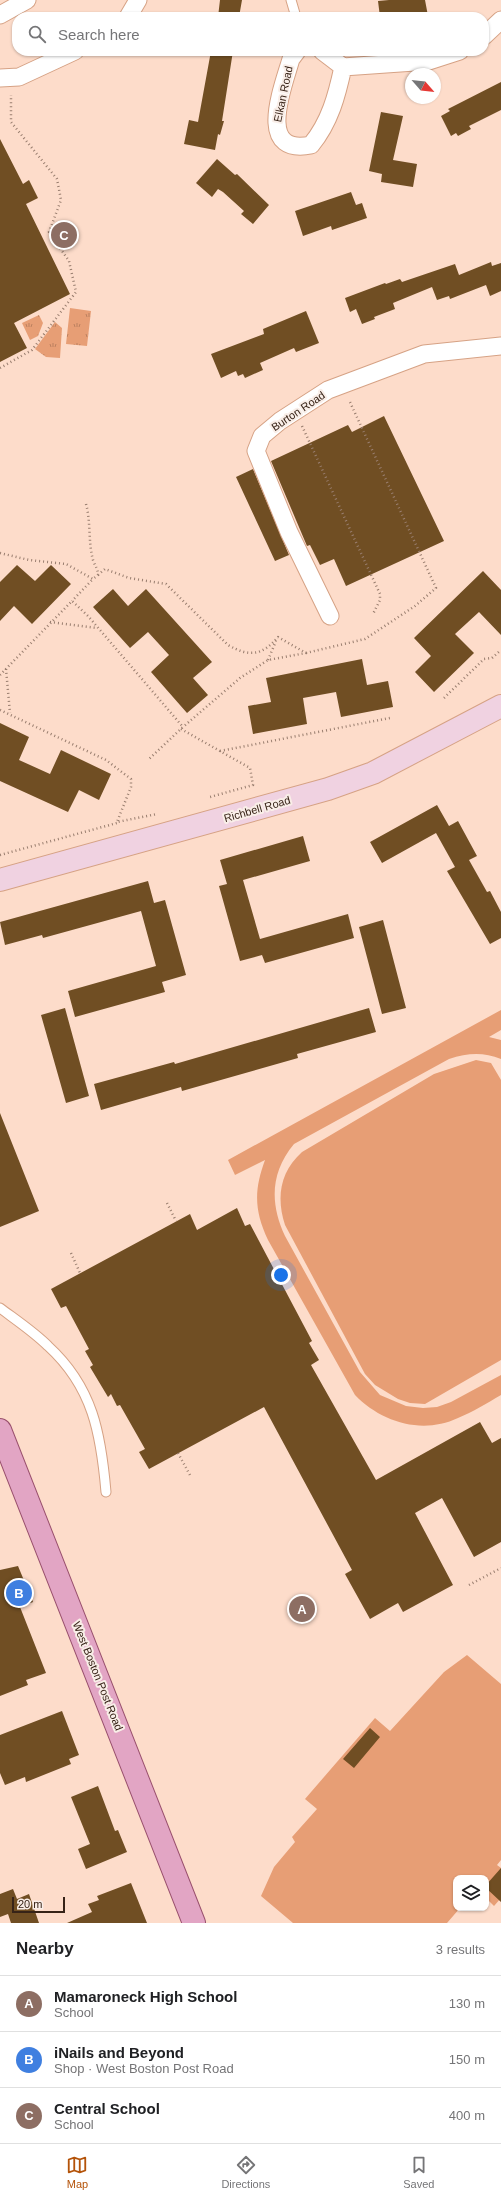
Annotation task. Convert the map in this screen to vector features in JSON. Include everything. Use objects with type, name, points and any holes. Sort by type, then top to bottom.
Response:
[{"type":"main road","name":"West Boston Post Road","points":[[0,1430],[194,1923]]},
{"type":"street","points":[[0,15],[27,0]]},
{"type":"street","points":[[131,12],[138,0]]},
{"type":"street","points":[[489,31],[501,20]]},
{"type":"street","points":[[6,78],[19,77],[64,56]]},
{"type":"street","name":"Elkan Road","points":[[293,56],[291,59],[276,121],[277,134],[285,142],[300,148],[312,145],[322,132],[336,98],[343,67]]},
{"type":"street","points":[[329,56],[343,67],[429,61],[444,56]]},
{"type":"street","name":"Burton Road","points":[[330,616],[289,532],[256,451],[262,436],[295,411],[328,390],[341,384],[424,354],[501,346]]},
{"type":"street","name":"Richbell Road","points":[[0,880],[328,790],[372,773],[501,706]]},
{"type":"lane","points":[[291,0],[295,12]]},
{"type":"lane","points":[[0,1308],[48,1346],[69,1367],[83,1389],[99,1437],[106,1492]]},
{"type":"path","points":[[0,368],[32,350],[76,292],[69,261],[49,232],[61,200],[57,179],[11,122],[6,78]]},
{"type":"path","points":[[148,760],[182,728],[240,678],[268,660],[306,653],[365,638],[415,606],[436,588],[341,384]]},
{"type":"path","points":[[295,411],[380,594],[380,600],[373,614]]},
{"type":"path","points":[[86,504],[90,519],[93,560],[98,576]]},
{"type":"path","points":[[0,553],[29,560],[66,564],[94,579]]},
{"type":"path","points":[[0,675],[50,622],[105,569],[129,578],[166,584],[228,645],[240,651],[256,652],[265,649],[278,637]]},
{"type":"path","points":[[72,601],[98,628],[182,728],[250,768],[253,785],[210,797]]},
{"type":"path","points":[[50,622],[98,628]]},
{"type":"path","points":[[278,637],[306,653]]},
{"type":"path","points":[[268,660],[278,637]]},
{"type":"path","points":[[444,698],[484,660],[492,658],[501,650]]},
{"type":"path","points":[[6,669],[10,713]]},
{"type":"path","points":[[0,710],[10,713],[106,760],[131,779],[131,787],[117,822]]},
{"type":"path","points":[[220,751],[390,718]]},
{"type":"path","points":[[0,855],[117,822],[157,814]]},
{"type":"path","points":[[167,1203],[176,1221]]},
{"type":"path","points":[[71,1253],[80,1273]]},
{"type":"path","points":[[178,1453],[191,1477]]},
{"type":"path","points":[[469,1585],[501,1568]]},
{"type":"green space","points":[[70,308],[91,311],[87,346],[66,344]]},
{"type":"green space","points":[[39,315],[43,323],[38,336],[30,340],[22,323]]},
{"type":"green space","points":[[55,322],[62,328],[60,358],[46,357],[35,349]]},
{"type":"green space","points":[[501,1010],[501,1030],[489,1037],[501,1040],[501,1059],[488,1055],[475,1054],[463,1055],[449,1059],[294,1144],[280,1166],[277,1177],[275,1200],[280,1224],[285,1236],[360,1372],[380,1395],[406,1406],[423,1408],[437,1407],[451,1402],[501,1375],[501,1395],[469,1413],[444,1423],[416,1425],[403,1423],[390,1419],[377,1412],[355,1395],[268,1240],[260,1219],[257,1200],[257,1191],[261,1171],[265,1160],[235,1175],[228,1160]]},
{"type":"green space","points":[[476,1060],[491,1063],[501,1080],[501,1360],[425,1404],[410,1403],[398,1399],[375,1385],[365,1374],[285,1225],[281,1205],[282,1186],[289,1168],[302,1152],[434,1074]]},
{"type":"green space","points":[[467,1655],[501,1684],[501,1860],[497,1865],[501,1868],[501,1898],[494,1906],[489,1901],[489,1875],[453,1875],[453,1911],[457,1911],[447,1923],[293,1923],[261,1896],[274,1867],[295,1842],[292,1837],[317,1809],[305,1799],[375,1718],[390,1731],[444,1672]]},
{"type":"building","points":[[220,0],[242,0],[240,12],[219,12]]},
{"type":"building","points":[[425,0],[427,12],[379,12],[378,1]]},
{"type":"building","points":[[210,56],[232,56],[222,121],[224,121],[220,135],[218,134],[215,150],[184,144],[189,120],[198,122]]},
{"type":"building","points":[[501,82],[501,110],[469,126],[471,129],[458,136],[456,133],[451,136],[441,116],[450,111],[448,109]]},
{"type":"building","points":[[381,112],[403,116],[393,160],[417,164],[413,187],[381,182],[382,174],[369,171]]},
{"type":"building","points":[[0,139],[23,184],[29,180],[38,198],[26,204],[70,294],[14,323],[27,348],[0,362]]},
{"type":"building","points":[[217,159],[235,175],[237,174],[269,205],[253,224],[241,214],[244,211],[223,192],[218,189],[212,197],[196,183]]},
{"type":"building","points":[[351,192],[356,205],[362,203],[367,218],[332,230],[331,226],[303,236],[295,211]]},
{"type":"building","points":[[491,262],[492,266],[501,263],[501,291],[490,296],[486,285],[450,299],[449,296],[437,300],[432,287],[393,303],[395,309],[374,317],[375,319],[362,324],[356,309],[350,312],[345,298],[385,283],[386,284],[400,279],[402,282],[455,264],[459,275]]},
{"type":"building","points":[[306,311],[319,343],[296,352],[294,348],[260,363],[263,370],[245,378],[243,374],[238,376],[236,371],[221,378],[211,354],[264,334],[263,329]]},
{"type":"building","points":[[384,416],[444,541],[346,586],[334,559],[320,565],[310,545],[307,546],[271,461],[348,425],[352,432]]},
{"type":"building","points":[[253,469],[289,555],[275,561],[236,477]]},
{"type":"building","points":[[17,565],[35,581],[51,565],[71,584],[32,624],[14,606],[0,621],[0,582]]},
{"type":"building","points":[[483,571],[501,590],[501,635],[479,612],[455,634],[474,653],[434,692],[415,672],[431,656],[414,638]]},
{"type":"building","points":[[113,589],[128,606],[146,589],[212,662],[193,678],[208,695],[187,713],[151,672],[169,655],[148,632],[130,648],[93,607]]},
{"type":"building","points":[[362,659],[367,685],[388,681],[393,707],[341,717],[336,692],[303,698],[307,724],[253,734],[248,706],[271,702],[266,678]]},
{"type":"building","points":[[0,723],[29,737],[19,760],[50,774],[61,750],[111,774],[99,800],[79,790],[68,812],[0,781]]},
{"type":"building","points":[[437,805],[449,826],[458,821],[477,856],[469,860],[487,892],[490,891],[501,912],[501,938],[490,944],[447,871],[455,867],[436,833],[382,863],[370,842]]},
{"type":"building","points":[[303,836],[310,861],[243,880],[260,939],[348,914],[354,938],[265,963],[262,955],[240,961],[219,886],[227,884],[220,860]]},
{"type":"building","points":[[148,881],[154,903],[165,900],[186,975],[162,982],[165,992],[75,1017],[68,991],[156,966],[141,911],[43,938],[42,935],[5,945],[0,922]]},
{"type":"building","points":[[383,920],[406,1008],[382,1014],[359,927]]},
{"type":"building","points":[[65,1008],[89,1096],[66,1103],[41,1015]]},
{"type":"building","points":[[369,1008],[376,1032],[297,1054],[298,1058],[182,1091],[181,1087],[101,1110],[94,1084],[174,1062],[175,1064]]},
{"type":"building","points":[[0,1113],[39,1211],[0,1227]]},
{"type":"building","points":[[237,1208],[245,1226],[250,1224],[312,1341],[309,1343],[319,1360],[311,1365],[376,1480],[480,1422],[492,1443],[501,1438],[501,1542],[474,1557],[442,1498],[415,1513],[453,1585],[403,1612],[398,1603],[370,1619],[345,1574],[352,1570],[264,1407],[149,1469],[139,1452],[145,1449],[120,1405],[117,1406],[111,1394],[108,1397],[90,1367],[93,1365],[85,1351],[89,1349],[66,1306],[61,1308],[51,1289],[190,1214],[197,1230]]},
{"type":"building","points":[[18,1566],[33,1602],[20,1607],[46,1673],[26,1680],[28,1685],[0,1696],[0,1570]]},
{"type":"building","points":[[62,1711],[79,1755],[69,1759],[71,1764],[26,1782],[25,1777],[5,1785],[0,1773],[0,1735]]},
{"type":"building","points":[[370,1728],[380,1737],[354,1768],[343,1759]]},
{"type":"building","points":[[98,1786],[115,1831],[118,1830],[127,1852],[86,1869],[78,1849],[90,1844],[71,1797]]},
{"type":"building","points":[[501,1868],[501,1902],[489,1891],[489,1882]]},
{"type":"building","points":[[131,1883],[147,1923],[67,1923],[92,1912],[88,1904],[99,1900],[97,1896]]},
{"type":"building","points":[[13,1889],[17,1899],[29,1894],[39,1923],[11,1923],[8,1914],[0,1917],[0,1894]]},
{"type":"place","name":"Central School","points":[[64,235]]},
{"type":"place","name":"iNails and Beyond","points":[[19,1593]]},
{"type":"place","name":"Mamaroneck High School","points":[[302,1609]]}]
